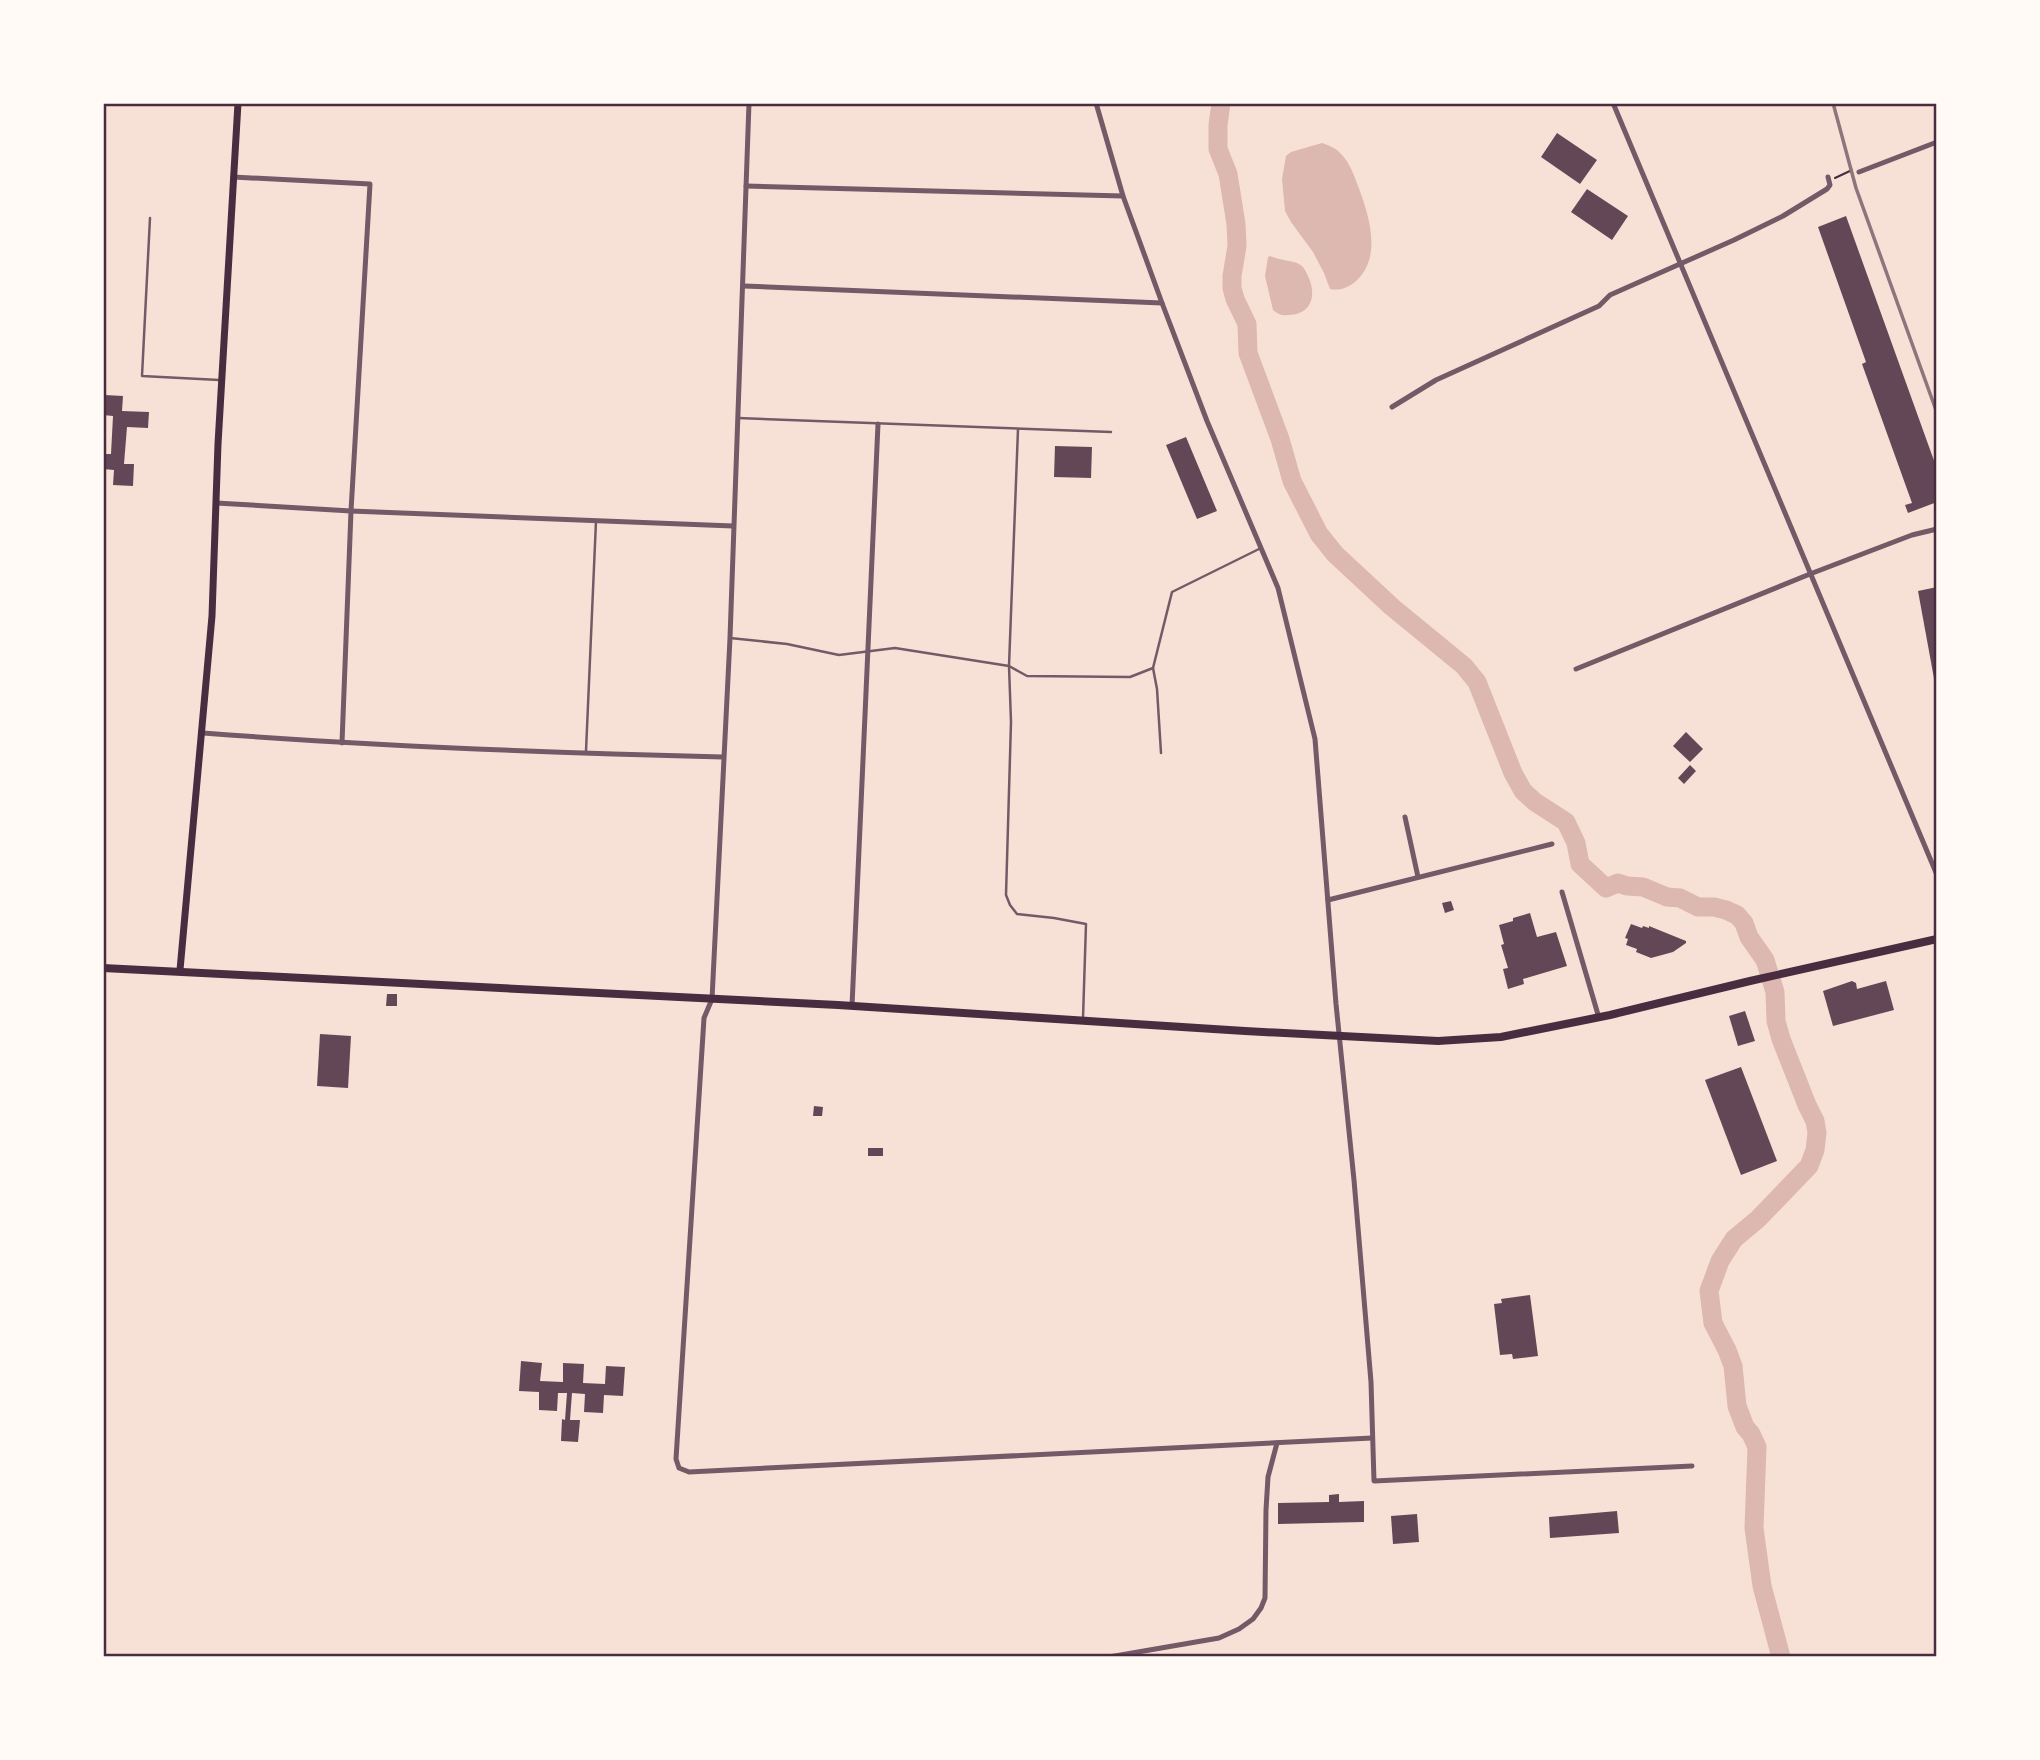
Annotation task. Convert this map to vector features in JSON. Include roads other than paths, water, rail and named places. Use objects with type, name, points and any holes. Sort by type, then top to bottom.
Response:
[{"type":"main road","points":[[180,971],[212,616],[238,103]]},
{"type":"main road","points":[[103,968],[852,1006],[1437,1041],[1500,1037],[1599,1018],[1937,939]]},
{"type":"street","points":[[749,103],[730,638],[712,999],[705,1018],[676,1459],[679,1468],[689,1472],[1372,1438]]},
{"type":"street","points":[[1096,103],[1123,196],[1161,303],[1279,588],[1315,739],[1371,1382],[1374,1481],[1692,1466]]},
{"type":"street","points":[[1613,103],[1937,876]]},
{"type":"street","points":[[1859,172],[1937,142]]},
{"type":"street","points":[[233,177],[370,184],[351,512],[342,743]]},
{"type":"street","points":[[1392,407],[1436,380],[1599,306],[1610,295],[1783,216],[1827,189],[1829,179]]},
{"type":"street","points":[[746,186],[1123,196]]},
{"type":"street","points":[[744,286],[1161,303]]},
{"type":"street","points":[[852,1006],[878,424]]},
{"type":"street","points":[[216,503],[351,512],[733,526]]},
{"type":"street","points":[[1576,669],[1811,573],[1912,535],[1937,529]]},
{"type":"street","points":[[203,733],[342,743],[723,757]]},
{"type":"street","points":[[1405,817],[1418,877]]},
{"type":"street","points":[[1328,900],[1552,844]]},
{"type":"street","points":[[1562,892],[1599,1018]]},
{"type":"street","points":[[1109,1657],[1219,1638],[1253,1619],[1265,1598],[1268,1477],[1277,1443]]},
{"type":"lane","points":[[150,218],[142,376],[222,381]]},
{"type":"lane","points":[[738,418],[1111,432]]},
{"type":"lane","points":[[1018,429],[1009,666],[1011,722],[1006,895],[1017,914],[1086,924],[1082,1021]]},
{"type":"lane","points":[[586,754],[596,520]]},
{"type":"lane","points":[[1161,753],[1153,668],[1172,592],[1261,548]]},
{"type":"lane","points":[[730,638],[787,644],[839,655],[895,648],[1009,666],[1027,676],[1130,677],[1153,668]]},
{"type":"waterway","points":[[1221,103],[1218,149],[1228,174],[1236,224],[1237,246],[1232,288],[1247,324],[1248,353],[1280,439],[1292,481],[1319,534],[1335,554],[1392,607],[1464,666],[1477,682],[1513,773],[1523,791],[1566,822],[1576,843],[1580,864],[1606,888],[1618,883],[1643,887],[1667,897],[1680,898],[1698,907],[1714,907],[1737,915],[1765,960],[1775,992],[1776,1021],[1781,1039],[1815,1121],[1815,1150],[1809,1166],[1758,1219],[1734,1239],[1720,1261],[1709,1291],[1713,1323],[1733,1366],[1737,1406],[1757,1447],[1754,1528],[1762,1586],[1781,1657]]},
{"type":"railway","points":[[1833,103],[1856,188],[1937,413]]}]
